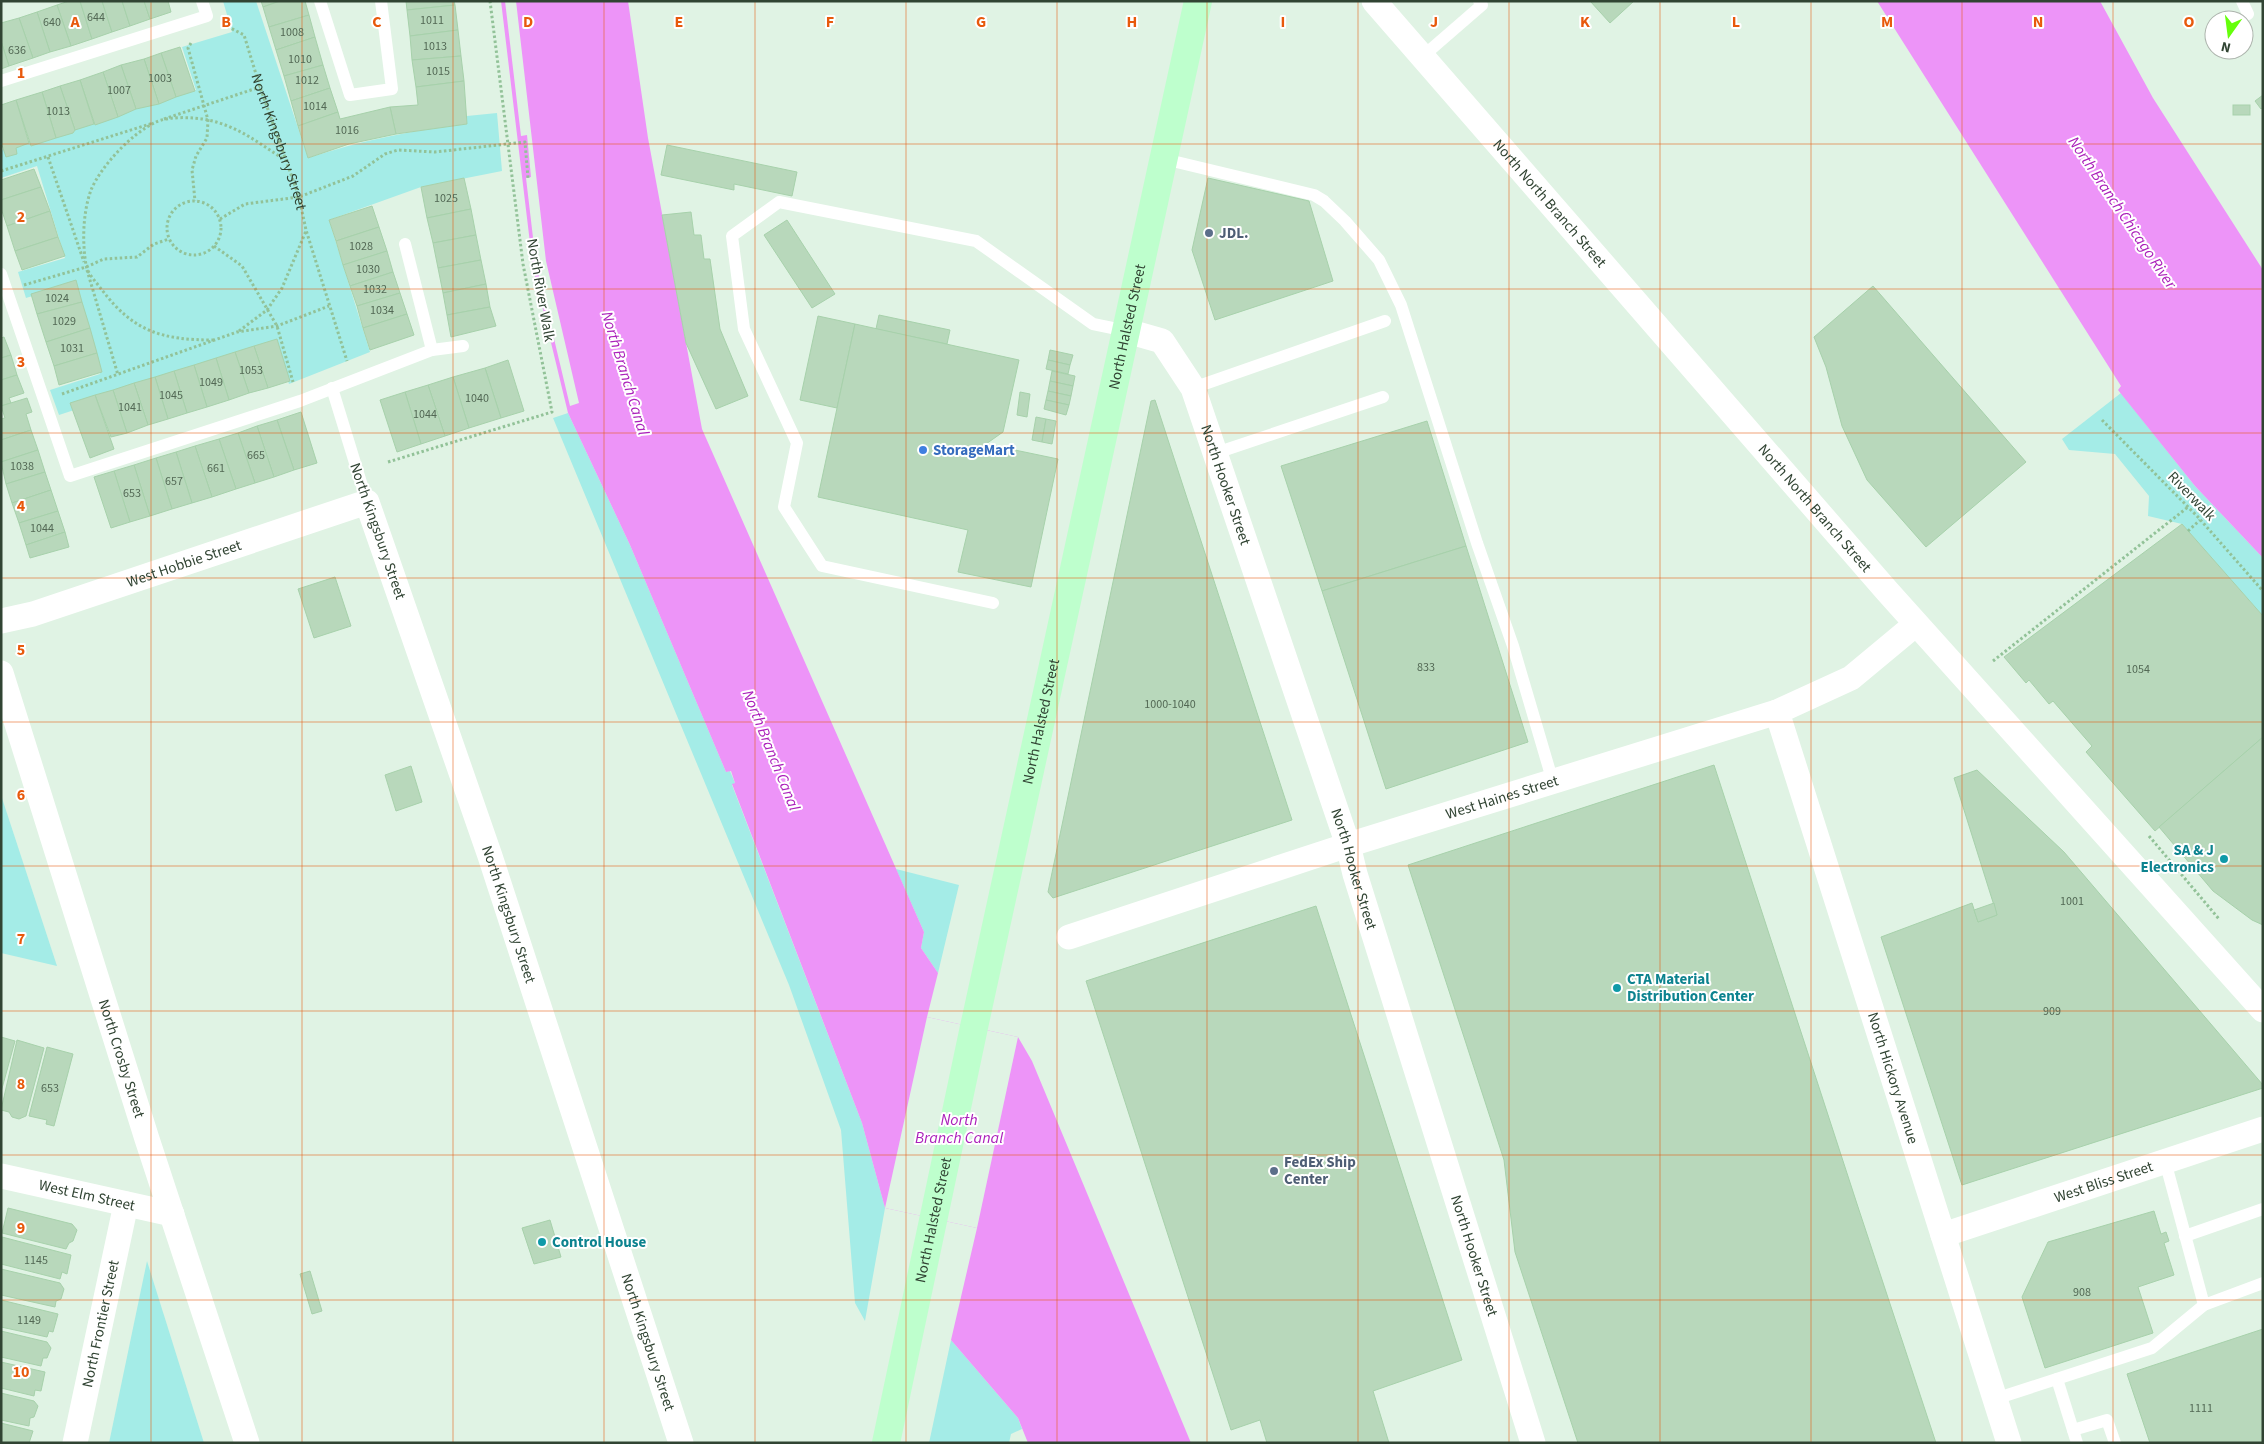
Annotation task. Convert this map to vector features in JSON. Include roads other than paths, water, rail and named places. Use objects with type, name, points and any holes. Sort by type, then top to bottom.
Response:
[{"type":"main road","name":"North Halsted Street","points":[[886,1443],[932,1218],[1198,1]]},
{"type":"street","name":"North North Branch Street","points":[[1374,1],[1916,624],[2263,1010]]},
{"type":"street","name":"North Hooker Street","points":[[1127,331],[1162,341],[1193,388],[1348,845],[1355,874],[1533,1443]]},
{"type":"street","name":"West Hobbie Street","points":[[1,621],[33,614],[367,502]]},
{"type":"street","name":"North Kingsbury Street","points":[[367,502],[490,856],[681,1443]]},
{"type":"street","name":"West Haines Street","points":[[1069,937],[1348,845],[1777,712],[1851,678],[1916,624]]},
{"type":"street","name":"North Crosby Street","points":[[1,673],[246,1443]]},
{"type":"street","name":"North Hickory Avenue","points":[[1777,712],[2009,1443]]},
{"type":"street","name":"West Bliss Street","points":[[1943,1235],[2263,1129]]},
{"type":"street","name":"West Elm Street","points":[[1,1176],[172,1214]]},
{"type":"street","name":"North Frontier Street","points":[[75,1443],[126,1204]]},
{"type":"lane","points":[[1,81],[207,16],[202,1]]},
{"type":"lane","points":[[320,1],[350,95],[392,89],[381,1]]},
{"type":"lane","points":[[1422,57],[1482,4],[1479,1]]},
{"type":"lane","points":[[1164,159],[1314,195],[1324,201],[1345,221],[1379,260],[1401,305],[1477,543],[1513,646],[1553,782]]},
{"type":"lane","points":[[993,603],[822,566],[784,507],[796,443],[744,329],[732,236],[779,202],[976,241],[1093,324],[1127,331]]},
{"type":"lane","points":[[405,244],[432,350]]},
{"type":"lane","points":[[1,274],[70,476],[300,401],[432,350],[463,346]]},
{"type":"lane","points":[[1193,388],[1385,321]]},
{"type":"lane","name":"North Kingsbury Street","points":[[332,388],[367,502]]},
{"type":"lane","points":[[1216,453],[1383,397]]},
{"type":"lane","points":[[2165,1161],[2204,1305]]},
{"type":"lane","points":[[2185,1236],[2263,1209]]},
{"type":"lane","points":[[1995,1398],[2152,1348],[2204,1305],[2263,1283]]},
{"type":"lane","points":[[2057,1379],[2075,1437],[2107,1420],[2115,1443]]},
{"type":"water","name":"North Branch Canal","points":[[501,1],[628,1],[648,138],[702,429],[924,932],[921,948],[938,973],[927,1017],[1018,1037],[1032,1061],[1191,1443],[1028,1443],[1018,1418],[951,1340],[977,1228],[885,1208],[862,1123],[732,784],[735,783],[731,771],[726,772],[630,545],[568,413],[533,268]]},
{"type":"water","name":"North Branch Chicago River","points":[[1877,1],[2100,1],[2153,98],[2263,270],[2263,558],[2195,486],[2118,390],[2121,386]]},
{"type":"place","name":"JDL.","points":[[1209,233]]},
{"type":"place","name":"StorageMart","points":[[923,450]]},
{"type":"place","name":"SA & J Electronics","points":[[2224,859]]},
{"type":"place","name":"CTA Material Distribution Center","points":[[1617,988]]},
{"type":"place","name":"FedEx Ship Center","points":[[1274,1171]]},
{"type":"place","name":"Control House","points":[[542,1242]]}]
